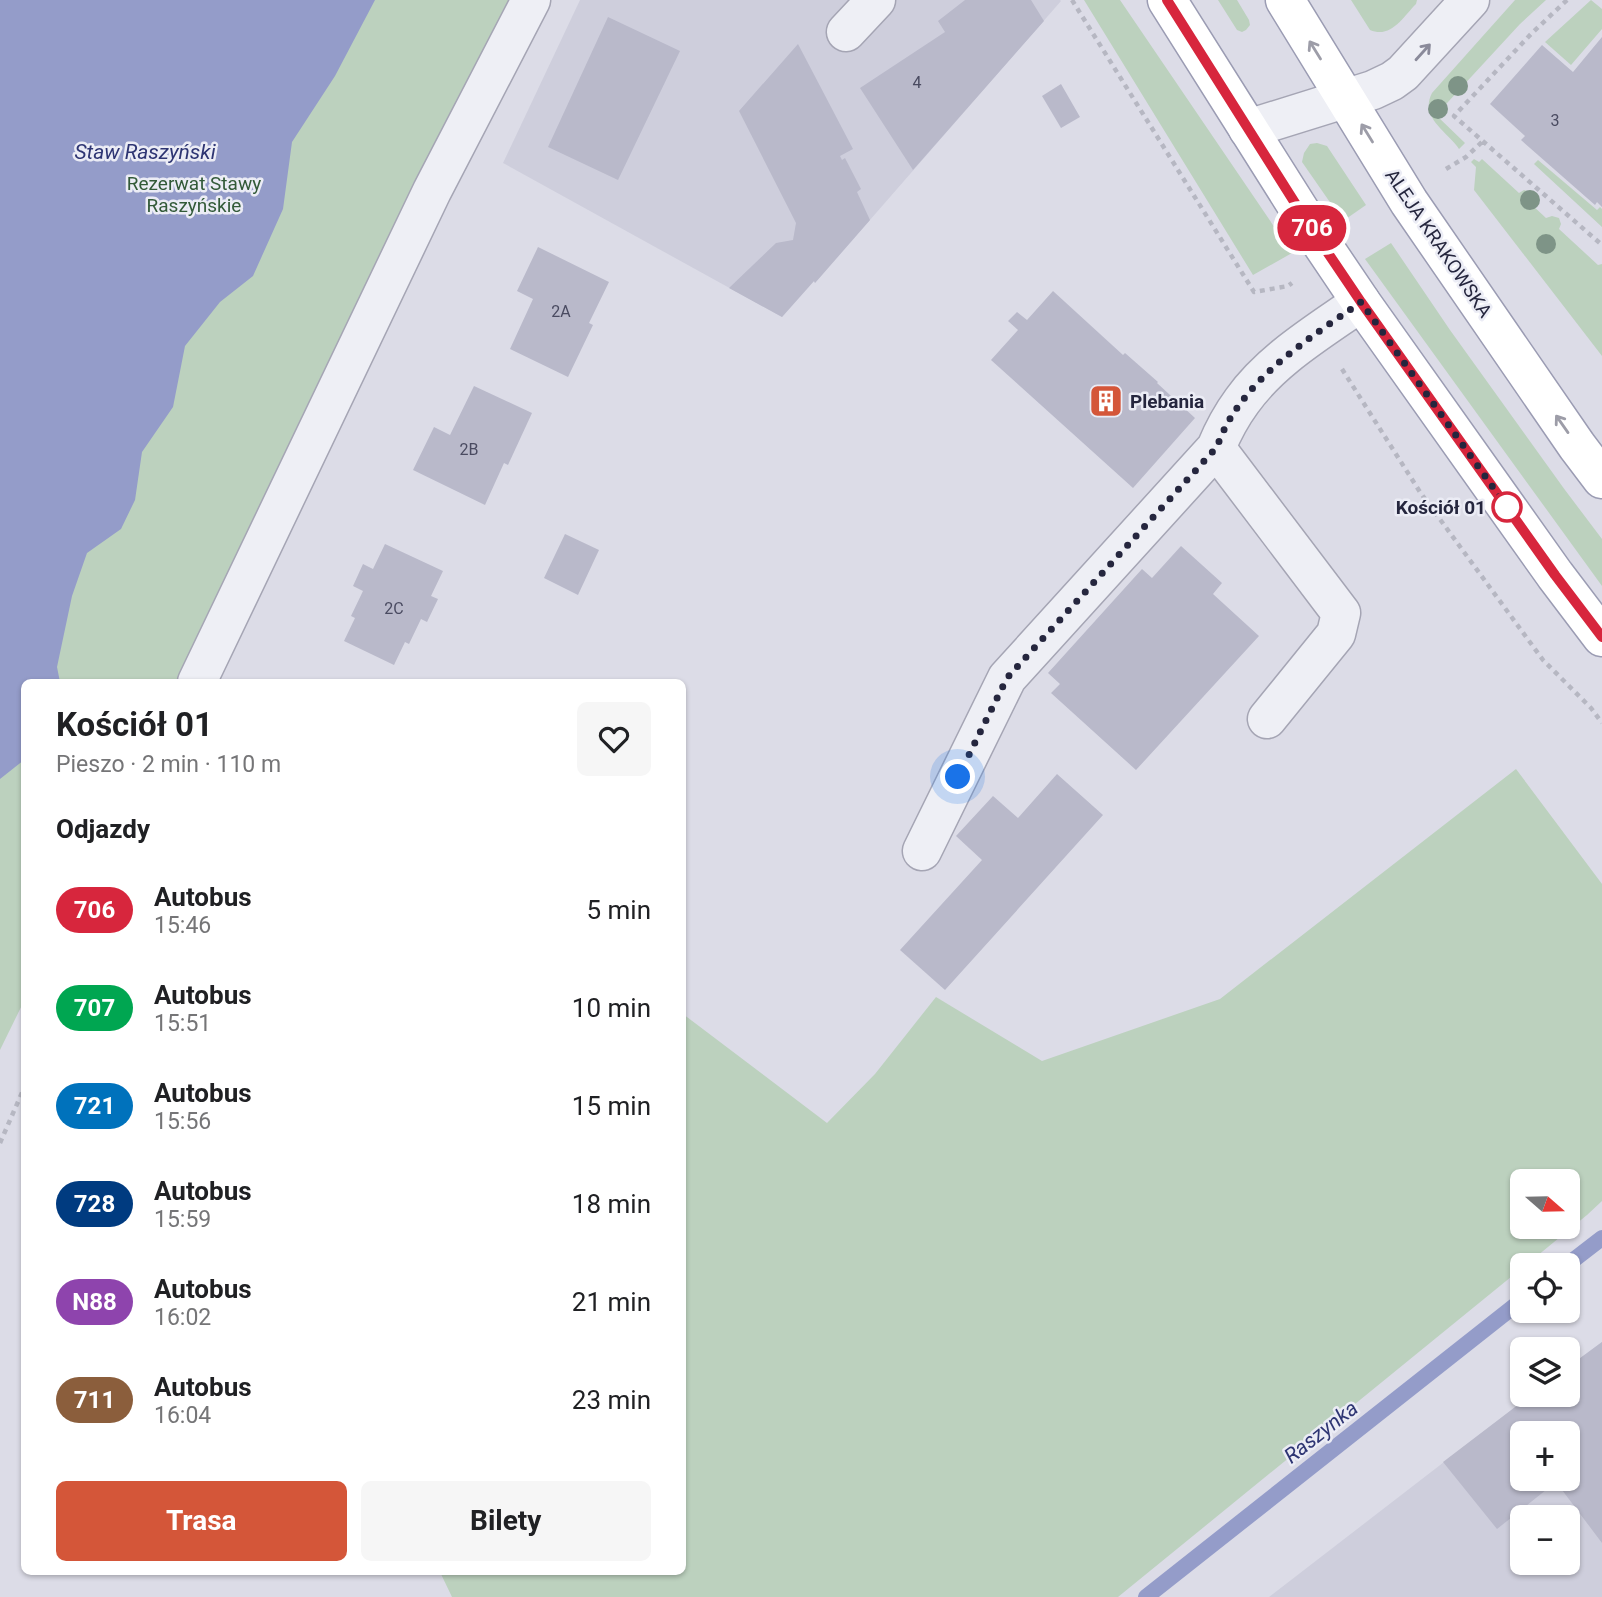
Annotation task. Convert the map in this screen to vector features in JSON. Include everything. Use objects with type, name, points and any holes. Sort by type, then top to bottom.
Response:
[{"type":"main road","points":[[1167,0],[1307,222],[1361,302],[1602,637]]},
{"type":"main road","name":"ALEJA KRAKOWSKA","points":[[1285,0],[1416,212],[1602,479]]},
{"type":"street","points":[[198,679],[432,191],[531,0]]},
{"type":"street","points":[[846,32],[876,0]]},
{"type":"street","points":[[1248,129],[1373,90],[1403,73],[1470,0]]},
{"type":"street","points":[[922,851],[1007,678],[1216,448],[1243,399],[1274,366],[1361,302]]},
{"type":"street","points":[[1216,448],[1341,613],[1336,634],[1267,719]]},
{"type":"path","points":[[1072,0],[1254,292],[1288,286],[1298,279]]},
{"type":"path","points":[[1567,0],[1454,116],[1602,245]]},
{"type":"path","points":[[1446,169],[1466,157],[1483,141]]},
{"type":"path","points":[[1318,332],[1420,492],[1544,660],[1602,723]]},
{"type":"path","points":[[0,1143],[21,1095]]},
{"type":"shaded area","points":[[580,0],[1061,1],[815,283],[814,281],[782,317],[503,163]]},
{"type":"shaded area","points":[[1602,1342],[1602,1597],[1269,1597],[1515,1407],[1580,1407],[1580,1358]]},
{"type":"green space","name":"Rezerwat Stawy Raszyńskie","points":[[0,0],[523,0],[184,679],[21,679],[21,1007],[0,1050]]},
{"type":"green space","points":[[1084,0],[1120,0],[1292,253],[1253,275]]},
{"type":"green space","points":[[1218,0],[1237,0],[1249,20],[1250,25],[1246,30],[1237,30]]},
{"type":"green space","points":[[1351,0],[1417,0],[1396,25],[1384,32],[1377,32],[1370,30]]},
{"type":"green space","points":[[1515,0],[1546,0],[1520,24],[1436,115],[1465,143],[1459,149],[1432,117],[1429,102],[1432,93]]},
{"type":"green space","points":[[1591,0],[1602,9],[1602,29],[1571,65],[1545,42]]},
{"type":"green space","points":[[1310,144],[1327,146],[1366,205],[1343,221],[1302,162]]},
{"type":"green space","points":[[1474,159],[1479,162],[1482,159],[1519,193],[1524,190],[1530,192],[1533,198],[1531,204],[1546,218],[1559,218],[1559,229],[1598,265],[1602,264],[1602,356],[1474,190],[1476,167],[1471,162]]},
{"type":"green space","points":[[1538,160],[1597,210],[1600,207],[1602,209],[1602,227],[1534,164]]},
{"type":"green space","points":[[1391,243],[1450,330],[1602,539],[1602,586],[1365,259]]},
{"type":"green space","points":[[1516,769],[1602,884],[1602,1201],[1580,1221],[1580,1169],[1510,1169],[1510,1239],[1558,1239],[1541,1253],[1510,1253],[1510,1278],[1118,1597],[452,1597],[441,1575],[686,1575],[686,1016],[827,1123],[875,1074],[936,997],[1042,1061],[1220,999]]},
{"type":"water","name":"Staw Raszyński","points":[[0,0],[375,0],[335,76],[292,142],[283,209],[253,276],[220,302],[185,346],[173,407],[142,452],[135,500],[121,529],[87,553],[72,596],[57,667],[59,679],[21,679],[21,762],[0,779]]},
{"type":"building","points":[[965,0],[1031,0],[1044,21],[913,170],[860,88],[945,32],[938,21]]},
{"type":"building","points":[[608,17],[680,51],[618,180],[548,147]]},
{"type":"building","points":[[1602,37],[1602,207],[1597,202],[1595,205],[1521,140],[1525,136],[1490,104],[1542,45],[1573,72]]},
{"type":"building","points":[[798,44],[853,149],[840,156],[842,160],[845,158],[861,189],[857,192],[870,220],[782,317],[729,288],[776,243],[793,240],[796,223],[739,111]]},
{"type":"building","points":[[1061,84],[1080,117],[1061,128],[1042,96]]},
{"type":"building","points":[[538,247],[609,282],[589,323],[593,325],[568,377],[510,349],[533,299],[517,291]]},
{"type":"building","name":"Plebania","points":[[1053,291],[1123,355],[1125,353],[1158,382],[1195,418],[1133,488],[991,360],[1018,330],[1008,321],[1017,312],[1027,320]]},
{"type":"building","points":[[474,386],[532,413],[508,465],[504,463],[485,505],[413,470],[434,427],[450,435]]},
{"type":"building","points":[[565,534],[599,550],[578,595],[544,578]]},
{"type":"building","points":[[385,544],[443,571],[431,596],[438,599],[427,622],[421,619],[409,644],[405,642],[394,665],[344,641],[355,618],[351,616],[363,591],[353,586],[363,564],[373,569]]},
{"type":"building","points":[[1181,546],[1222,583],[1213,594],[1259,636],[1136,770],[1051,693],[1060,684],[1048,673],[1142,569],[1152,578]]},
{"type":"building","points":[[1057,774],[1103,815],[945,990],[900,950],[982,860],[956,836],[993,796],[1018,818]]},
{"type":"building","points":[[1602,1342],[1602,1543],[1580,1514],[1580,1505],[1573,1505],[1563,1491],[1580,1491],[1580,1421],[1510,1421],[1510,1491],[1545,1491],[1527,1505],[1510,1505],[1510,1519],[1497,1529],[1443,1462],[1515,1407],[1580,1407],[1580,1358]]},
{"type":"waterway","name":"Raszynka","points":[[1580,1255],[1602,1238]]},
{"type":"waterway","name":"Raszynka","points":[[1146,1597],[1510,1309]]},
{"type":"bus line","name":"706","points":[[1167,0],[1307,222],[1361,302],[1602,637]]},
{"type":"place","name":"Plebania","points":[[1106,401]]},
{"type":"place","name":"Kościół 01","points":[[1507,507]]},
{"type":"route","points":[[958,777],[1007,678],[1216,448],[1243,399],[1274,366],[1361,302],[1507,507]]}]
